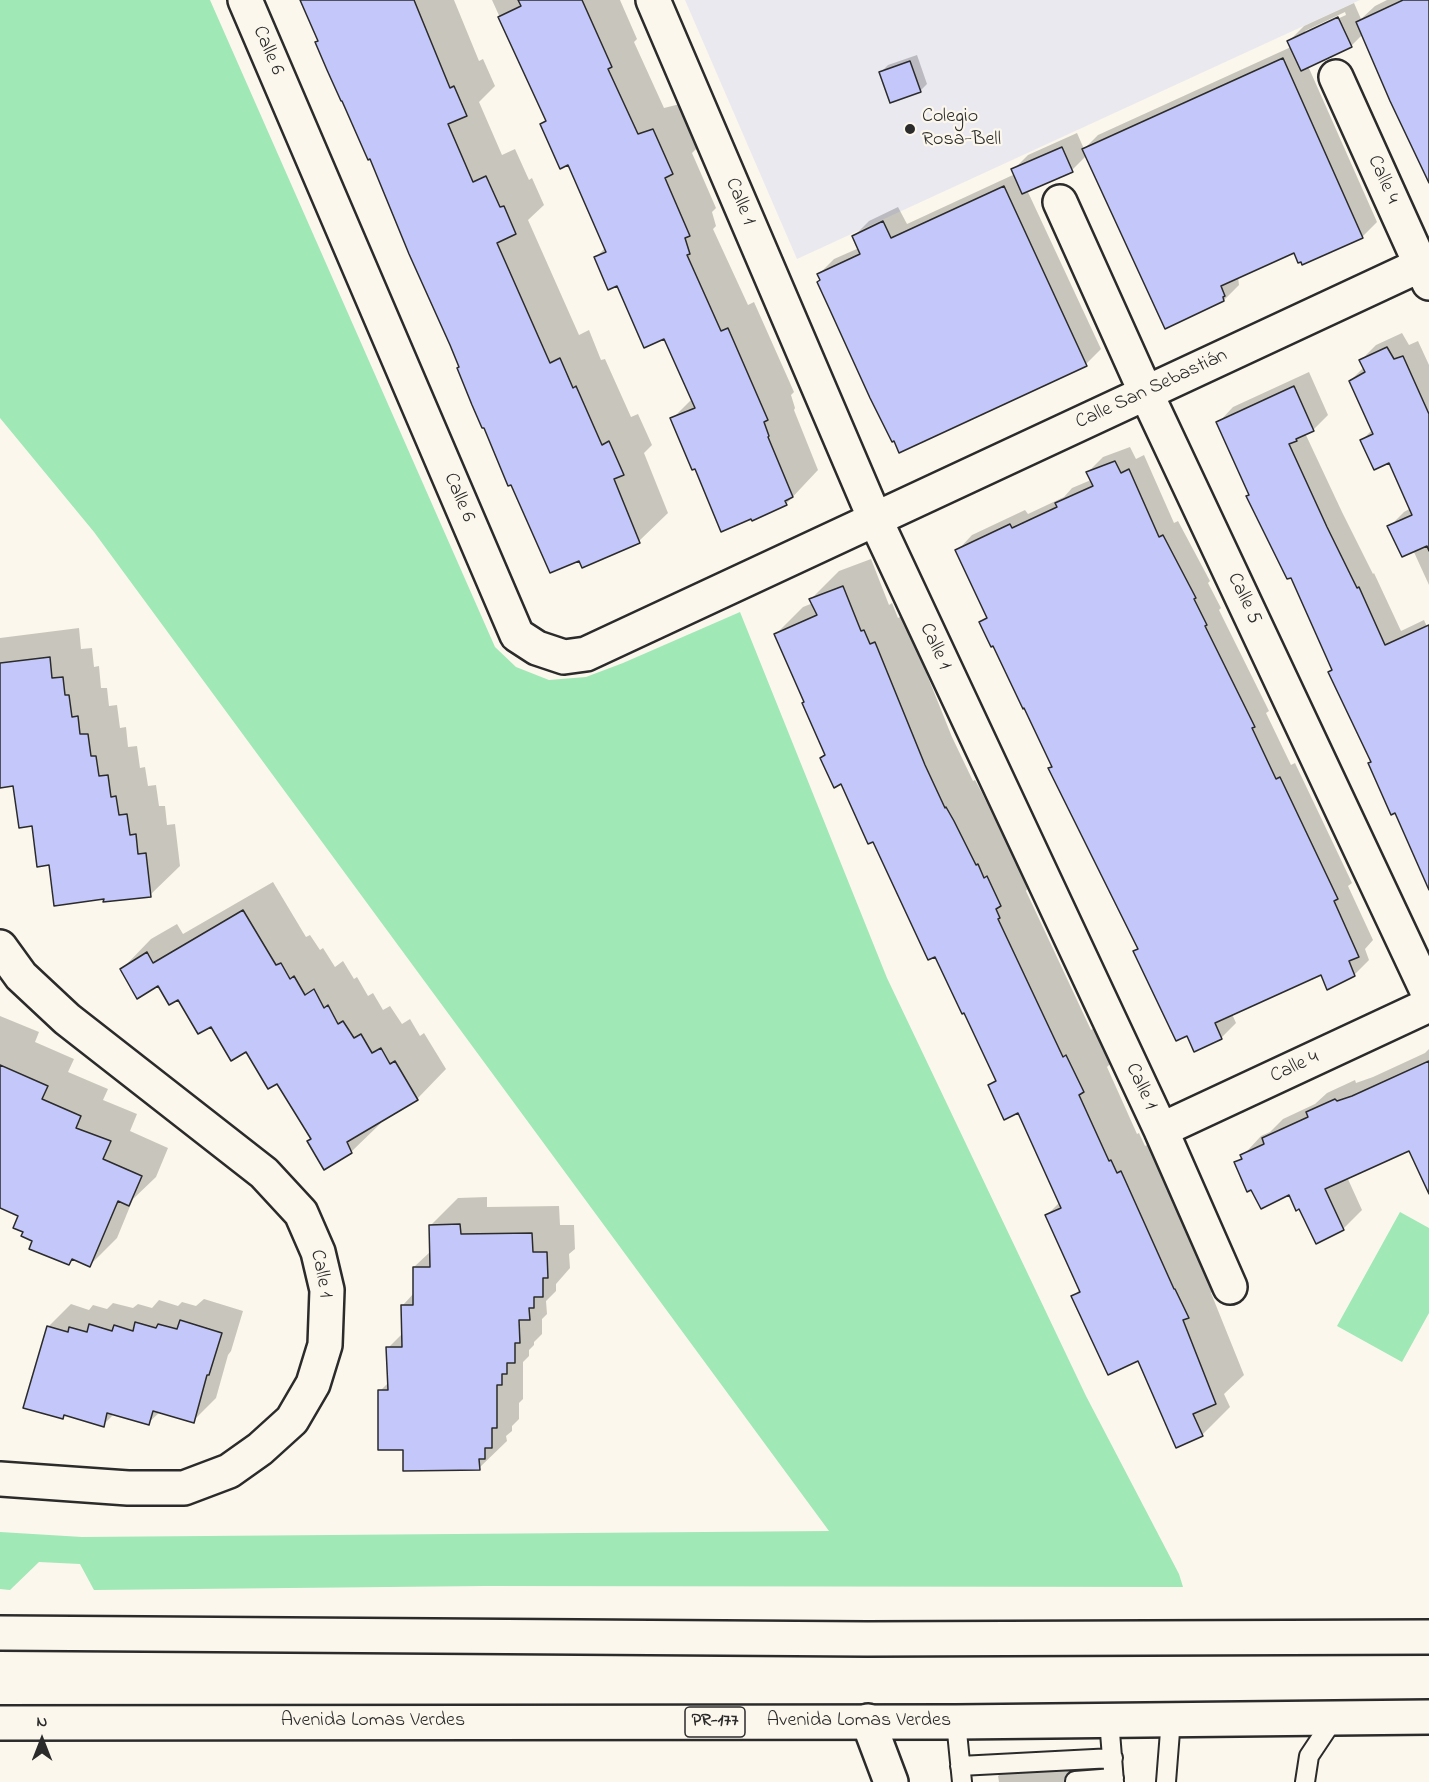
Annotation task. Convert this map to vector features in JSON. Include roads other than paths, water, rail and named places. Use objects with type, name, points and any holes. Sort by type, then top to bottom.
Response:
[{"type":"main road","name":"Calle 6","points":[[245,0],[517,635],[537,648],[564,657],[586,654],[875,519]]},
{"type":"main road","name":"Calle 1","points":[[652,0],[875,519],[1161,1130],[1230,1287]]},
{"type":"main road","name":"Calle 4","points":[[1336,77],[1426,270]]},
{"type":"main road","name":"Calle 5","points":[[1060,202],[1146,393],[1429,995]]},
{"type":"main road","name":"Calle San Sebastián","points":[[875,519],[1146,393],[1426,270]]},
{"type":"main road","name":"Calle 1","points":[[0,947],[21,976],[67,1019],[264,1173],[301,1214],[318,1252],[327,1290],[325,1345],[313,1384],[292,1420],[260,1449],[229,1471],[184,1488],[128,1488],[0,1479]]},
{"type":"main road","name":"Calle 4","points":[[1161,1130],[1429,1005]]},
{"type":"main road","points":[[0,1633],[855,1639],[1429,1637]]},
{"type":"main road","name":"Avenida Lomas Verdes","points":[[0,1723],[956,1722],[1429,1717]]},
{"type":"main road","points":[[868,1721],[891,1782]]},
{"type":"lane","points":[[1305,1782],[1309,1756],[1335,1717]]},
{"type":"lane","points":[[1166,1782],[1171,1719]]},
{"type":"lane","points":[[1075,1781],[1114,1780],[1109,1720]]},
{"type":"lane","points":[[956,1722],[961,1774],[1113,1758]]},
{"type":"place","name":"Colegio Rosa-Bell","points":[[910,129]]}]
